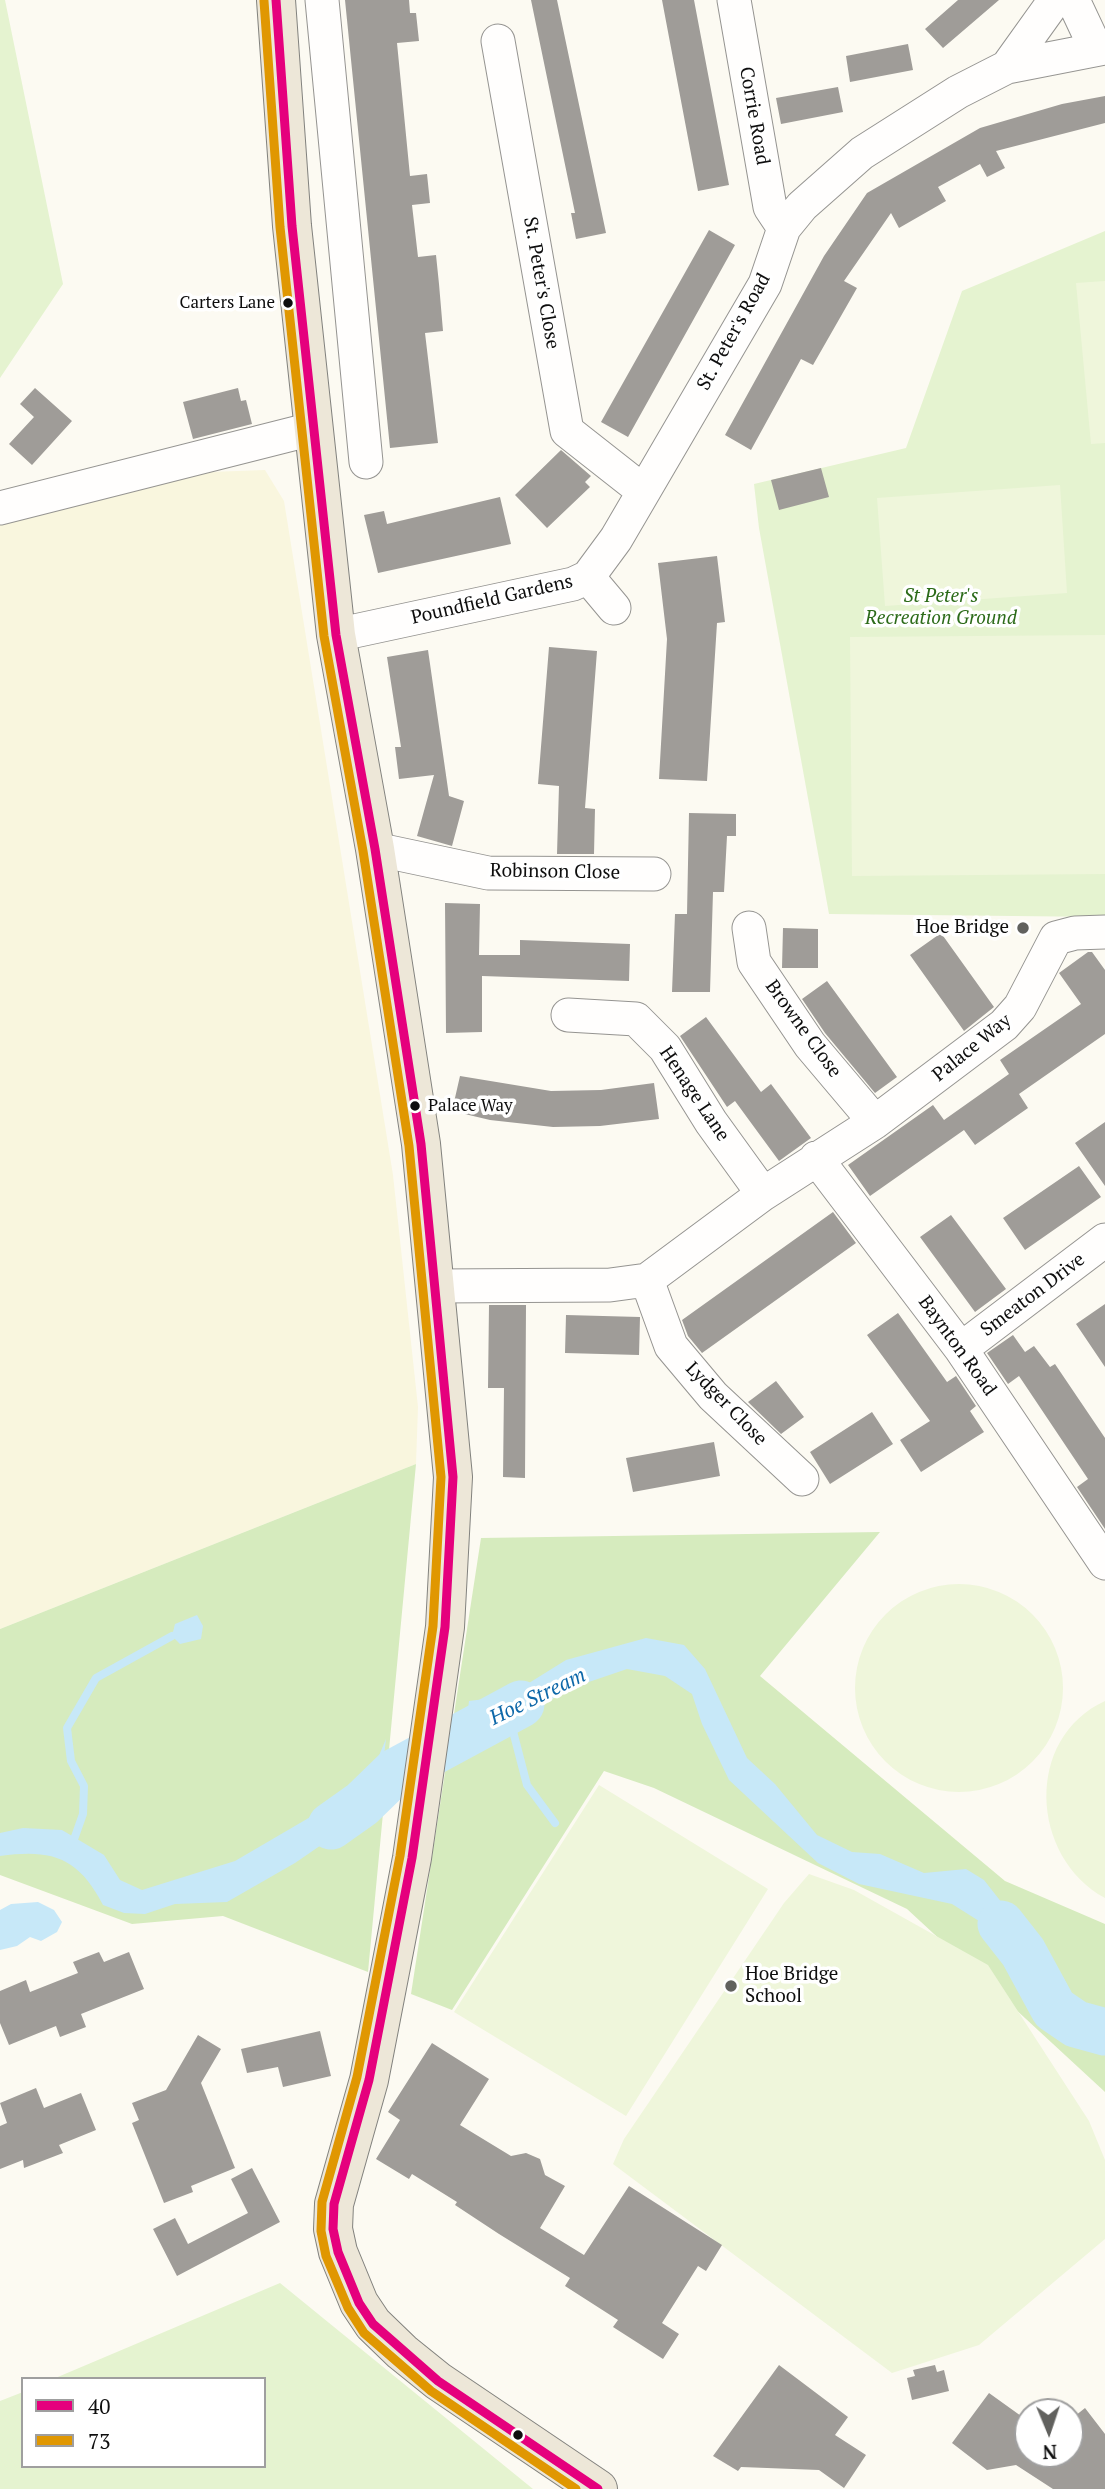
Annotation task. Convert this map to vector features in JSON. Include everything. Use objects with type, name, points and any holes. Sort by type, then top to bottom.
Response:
[{"type":"main road","points":[[276,0],[292,226],[336,635],[375,849],[421,1144],[437,1286],[453,1477],[450,1573],[412,1858],[369,2080],[334,2204],[333,2229],[338,2252],[359,2304],[373,2324],[402,2353],[438,2381],[598,2489]]},
{"type":"street","points":[[322,0],[366,462]]},
{"type":"street","name":"Corrie Road","points":[[734,0],[770,207],[785,228]]},
{"type":"street","name":"St. Peter's Road","points":[[1007,67],[1055,0]]},
{"type":"street","name":"St. Peter's Road","points":[[642,490],[765,284],[785,228],[802,206],[862,153],[958,92],[1007,67],[1101,48],[1073,0]]},
{"type":"street","name":"St. Peter's Close","points":[[498,41],[567,431],[642,490]]},
{"type":"street","points":[[292,226],[342,221]]},
{"type":"street","points":[[0,508],[312,429]]},
{"type":"street","name":"Poundfield Gardens","points":[[336,635],[573,584],[588,577],[616,539],[642,490]]},
{"type":"street","points":[[588,577],[614,608]]},
{"type":"street","name":"Robinson Close","points":[[375,849],[488,873],[654,874]]},
{"type":"street","name":"Browne Close","points":[[749,928],[754,962],[810,1045],[875,1122]]},
{"type":"street","name":"Palace Way","points":[[437,1286],[610,1285],[647,1280],[763,1194],[875,1122],[1004,1025],[1020,1007],[1056,938],[1075,933],[1105,932]]},
{"type":"street","name":"Henage Lane","points":[[568,1015],[636,1019],[665,1048],[710,1122],[763,1194]]},
{"type":"street","name":"Baynton Road","points":[[816,1158],[961,1349],[1100,1544]]},
{"type":"street","name":"Smeaton Drive","points":[[961,1349],[1105,1240]]},
{"type":"street","name":"Lydger Close","points":[[647,1280],[671,1346],[713,1396],[802,1479]]},
{"type":"shaded area","points":[[265,470],[284,501],[393,1175],[418,1407],[416,1464],[0,1629],[0,524],[210,472]]},
{"type":"green space","points":[[0,0],[5,0],[63,284],[0,378]]},
{"type":"green space","name":"St Peter's Recreation Ground","points":[[1105,231],[1105,917],[829,914],[759,528],[754,484],[906,448],[962,291]]},
{"type":"green space","points":[[1105,281],[1105,443],[1091,444],[1076,283]]},
{"type":"green space","points":[[1060,485],[1067,593],[885,606],[877,498]]},
{"type":"green space","points":[[1105,635],[1105,874],[852,876],[850,637]]},
{"type":"green space","points":[[416,1464],[368,1972],[223,1916],[132,1924],[0,1875],[0,1629]]},
{"type":"green space","points":[[880,1532],[760,1676],[1005,1881],[1105,1924],[1105,2092],[907,1909],[654,1788],[604,1771],[452,2010],[411,1994],[481,1538]]},
{"type":"green space","points":[[959,1584],[999,1592],[1032,1615],[1055,1648],[1063,1688],[1055,1728],[1032,1761],[999,1784],[959,1792],[919,1784],[886,1761],[863,1728],[855,1688],[863,1648],[886,1615],[919,1592]]},
{"type":"green space","points":[[1105,1701],[1105,1898],[1080,1879],[1062,1855],[1051,1827],[1046,1798],[1050,1769],[1060,1742],[1079,1718]]},
{"type":"green space","points":[[599,1785],[768,1889],[626,2116],[454,2012]]},
{"type":"green space","points":[[809,1874],[854,1890],[988,1965],[1089,2121],[1105,2160],[1105,2239],[979,2345],[892,2373],[613,2164],[624,2139],[784,1903]]},
{"type":"green space","points":[[280,2283],[533,2489],[0,2489],[0,2401],[21,2393],[21,2468],[266,2468],[266,2377],[58,2377]]},
{"type":"water","points":[[197,1615],[203,1626],[201,1639],[180,1644],[172,1636],[175,1624]]},
{"type":"water","points":[[646,1638],[684,1645],[705,1669],[747,1758],[775,1784],[817,1835],[852,1852],[880,1854],[924,1873],[966,1869],[984,1880],[1053,1968],[1025,1984],[1020,1969],[979,1921],[952,1904],[859,1884],[818,1863],[729,1780],[702,1724],[692,1694],[665,1676],[627,1669],[580,1685],[524,1713],[463,1751],[469,1701],[508,1696],[566,1660]]},
{"type":"water","points":[[386,1739],[378,1806],[295,1863],[227,1902],[175,1904],[145,1914],[124,1913],[103,1905],[84,1876],[62,1860],[35,1854],[0,1856],[0,1833],[23,1828],[62,1830],[104,1855],[120,1880],[142,1890],[235,1861],[324,1809],[369,1779]]},
{"type":"water","points":[[38,1902],[54,1910],[62,1922],[57,1932],[41,1941],[30,1937],[17,1946],[0,1950],[0,1910],[11,1904]]},
{"type":"water","points":[[1063,1977],[1082,2013],[1105,2026],[1105,2050],[1062,2031],[1030,1996]]},
{"type":"building","points":[[345,0],[409,0],[410,13],[416,13],[419,41],[397,43],[410,176],[427,174],[430,203],[412,205],[418,257],[436,255],[439,284],[443,331],[425,333],[438,443],[390,448]]},
{"type":"building","points":[[531,0],[557,0],[606,233],[576,239],[571,213],[575,213]]},
{"type":"building","points":[[662,0],[694,0],[729,185],[698,191]]},
{"type":"building","points":[[958,0],[999,0],[943,48],[925,29]]},
{"type":"building","points":[[908,44],[913,70],[850,82],[846,56]]},
{"type":"building","points":[[838,87],[843,112],[781,124],[776,98]]},
{"type":"building","points":[[1105,96],[1105,123],[996,151],[1005,168],[987,177],[980,164],[938,187],[946,201],[899,228],[891,213],[844,281],[857,288],[813,365],[801,359],[751,450],[725,435],[824,256],[867,193],[980,128],[1062,104]]},
{"type":"building","points":[[709,230],[735,245],[628,437],[601,422]]},
{"type":"building","points":[[35,388],[72,421],[32,465],[9,444],[34,417],[20,404]]},
{"type":"building","points":[[238,388],[241,401],[246,400],[252,424],[193,439],[183,402]]},
{"type":"building","points":[[561,450],[591,476],[585,482],[590,487],[547,528],[515,495]]},
{"type":"building","points":[[821,468],[829,497],[779,510],[771,480]]},
{"type":"building","points":[[500,497],[511,544],[378,573],[364,515],[384,511],[387,524]]},
{"type":"building","points":[[717,556],[725,622],[717,623],[707,781],[659,779],[667,639],[658,563]]},
{"type":"building","points":[[549,647],[597,651],[585,808],[595,809],[594,854],[557,854],[559,786],[538,784]]},
{"type":"building","points":[[428,650],[449,796],[464,801],[452,846],[417,836],[434,775],[399,779],[395,747],[401,747],[387,657]]},
{"type":"building","points":[[689,813],[736,814],[736,836],[727,836],[724,892],[713,892],[710,992],[672,992],[675,914],[687,914]]},
{"type":"building","points":[[445,903],[480,904],[479,955],[520,955],[520,940],[630,944],[629,981],[482,976],[482,1032],[446,1033]]},
{"type":"building","points":[[783,928],[818,929],[818,968],[782,968]]},
{"type":"building","points":[[941,933],[994,1007],[964,1031],[910,955]]},
{"type":"building","points":[[1088,952],[1092,952],[1105,970],[1105,1034],[1019,1094],[1028,1108],[975,1145],[964,1130],[870,1196],[848,1165],[933,1105],[944,1120],[1009,1074],[1000,1060],[1081,1004],[1059,973]]},
{"type":"building","points":[[827,981],[897,1077],[875,1093],[825,1033],[802,999]]},
{"type":"building","points":[[706,1017],[761,1092],[771,1084],[811,1138],[779,1161],[735,1101],[727,1107],[680,1036]]},
{"type":"building","points":[[460,1076],[551,1091],[601,1090],[654,1083],[659,1119],[600,1126],[553,1127],[490,1120],[452,1111]]},
{"type":"building","points":[[1105,1122],[1105,1186],[1075,1143]]},
{"type":"building","points":[[1079,1166],[1101,1197],[1025,1250],[1003,1218]]},
{"type":"building","points":[[833,1212],[856,1243],[702,1353],[688,1336],[682,1320]]},
{"type":"building","points":[[951,1215],[1006,1289],[975,1312],[920,1237]]},
{"type":"building","points":[[1105,1304],[1105,1367],[1076,1324]]},
{"type":"building","points":[[489,1305],[526,1305],[525,1478],[503,1477],[504,1388],[488,1388]]},
{"type":"building","points":[[898,1313],[947,1382],[956,1376],[976,1406],[970,1411],[984,1432],[921,1472],[900,1440],[930,1421],[867,1335]]},
{"type":"building","points":[[566,1315],[640,1317],[639,1355],[565,1353]]},
{"type":"building","points":[[1013,1335],[1025,1352],[1034,1346],[1050,1367],[1055,1364],[1105,1438],[1105,1529],[1077,1487],[1088,1479],[1019,1376],[1008,1384],[987,1353]]},
{"type":"building","points":[[776,1381],[804,1417],[781,1434],[748,1402]]},
{"type":"building","points":[[872,1412],[893,1444],[830,1484],[810,1452]]},
{"type":"building","points":[[714,1442],[720,1476],[633,1492],[626,1458]]},
{"type":"building","points":[[99,1952],[104,1962],[129,1952],[144,1989],[81,2014],[86,2027],[60,2037],[56,2026],[9,2045],[0,2023],[0,1991],[26,1980],[30,1992],[78,1973],[73,1962]]},
{"type":"building","points":[[320,2031],[331,2076],[283,2087],[278,2067],[247,2073],[241,2049]]},
{"type":"building","points":[[198,2035],[221,2049],[201,2083],[235,2168],[191,2186],[193,2192],[164,2203],[132,2123],[139,2120],[132,2103],[166,2090]]},
{"type":"building","points":[[432,2043],[489,2079],[460,2125],[511,2156],[526,2153],[540,2159],[545,2175],[565,2186],[540,2228],[584,2255],[629,2186],[722,2245],[706,2271],[698,2266],[662,2323],[679,2334],[663,2359],[613,2327],[618,2320],[565,2286],[570,2278],[499,2234],[455,2205],[457,2202],[412,2174],[409,2179],[376,2159],[400,2120],[388,2112]]},
{"type":"building","points":[[36,2088],[44,2108],[81,2093],[96,2130],[59,2145],[63,2153],[24,2168],[23,2160],[0,2169],[0,2126],[7,2123],[0,2103]]},
{"type":"building","points":[[252,2168],[280,2222],[177,2276],[153,2229],[175,2218],[188,2244],[248,2213],[231,2179]]},
{"type":"building","points":[[779,2365],[848,2417],[835,2435],[866,2455],[844,2488],[819,2470],[741,2467],[738,2471],[713,2456]]},
{"type":"building","points":[[935,2365],[937,2372],[944,2370],[949,2391],[912,2400],[907,2378],[915,2376],[913,2370]]},
{"type":"building","points":[[989,2393],[1014,2411],[1014,2465],[987,2470],[952,2443]]},
{"type":"building","points":[[1085,2408],[1105,2434],[1105,2489],[1053,2489],[1021,2468],[1084,2468]]},
{"type":"waterway","points":[[72,1845],[83,1814],[84,1786],[71,1761],[67,1728],[96,1678],[172,1636]]},
{"type":"waterway","name":"Hoe Stream","points":[[331,1826],[362,1804],[395,1772],[521,1704]]},
{"type":"waterway","points":[[508,1712],[527,1785],[555,1823]]},
{"type":"waterway","name":"Hoe Stream","points":[[1001,1924],[1023,1952],[1054,2009],[1076,2024],[1105,2032]]},
{"type":"transit line","name":"40","points":[[276,0],[292,226],[336,635],[375,849],[421,1144],[453,1477],[445,1627],[412,1858],[369,2080],[334,2204],[333,2229],[338,2252],[359,2303],[373,2324],[438,2381],[598,2489]]},
{"type":"transit line","name":"73","points":[[264,1],[280,227],[324,636],[363,851],[409,1146],[441,1477],[433,1626],[400,1856],[357,2077],[322,2202],[321,2231],[326,2256],[348,2308],[364,2333],[431,2391],[576,2489]]},
{"type":"place","name":"Carters Lane","points":[[288,303]]},
{"type":"place","name":"Hoe Bridge","points":[[1023,928]]},
{"type":"place","name":"Palace Way","points":[[415,1106]]},
{"type":"place","name":"Hoe Bridge School","points":[[731,1986]]}]
